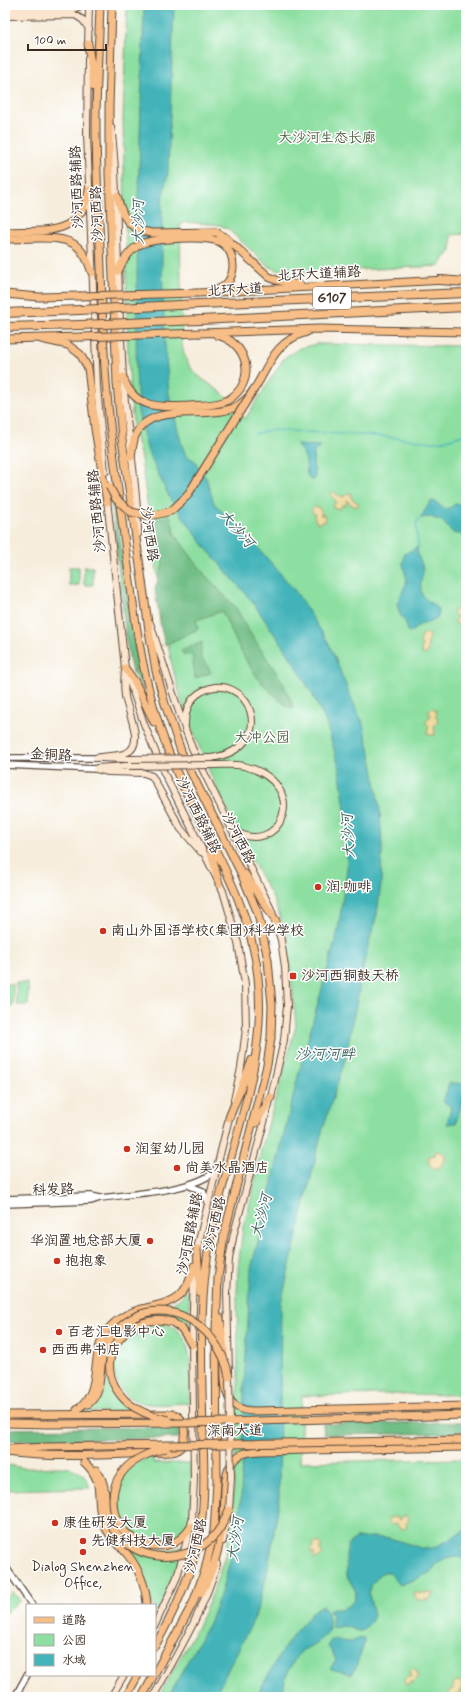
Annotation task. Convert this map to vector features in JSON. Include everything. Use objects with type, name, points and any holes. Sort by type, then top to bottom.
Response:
[{"type":"highway","points":[[440,280],[466,282]]},
{"type":"highway","name":"北环大道","points":[[5,313],[466,293]]},
{"type":"highway","name":"北环大道","points":[[5,327],[200,320],[466,307]]},
{"type":"main road","points":[[5,10],[73,9],[83,5]]},
{"type":"main road","name":"沙河西路辅路","points":[[89,5],[86,129],[97,387],[107,502],[125,668],[150,739],[164,773],[220,884],[229,909],[238,943],[244,976],[246,1003],[244,1049],[194,1266],[192,1296],[194,1479],[191,1527],[177,1577],[156,1623]]},
{"type":"main road","name":"沙河西路","points":[[100,5],[96,105],[97,175],[104,349],[110,424],[139,642],[148,688],[163,738],[178,775],[234,887],[251,933],[256,957],[260,991],[258,1043],[250,1092],[211,1236],[206,1267],[202,1319],[204,1484],[201,1522],[197,1544],[187,1578],[171,1616],[156,1644]]},
{"type":"main road","name":"沙河西路","points":[[112,5],[109,107],[109,204],[117,389],[122,439],[156,671],[170,722],[188,766],[233,856],[257,912],[265,942],[271,982],[272,1023],[269,1053],[251,1132],[224,1235],[217,1292],[217,1482],[214,1531],[210,1552],[193,1603],[156,1670]]},
{"type":"main road","points":[[5,16],[75,15],[83,20],[89,29]]},
{"type":"main road","points":[[88,44],[96,105]]},
{"type":"main road","points":[[109,107],[114,142],[117,196],[118,271],[123,377],[138,509],[138,548]]},
{"type":"main road","points":[[5,232],[52,230],[69,224],[78,217],[86,204],[89,190]]},
{"type":"main road","points":[[117,196],[121,213],[131,224],[147,232],[205,235],[221,242],[225,246],[231,256],[233,267],[230,277],[224,286],[218,290],[198,293]]},
{"type":"main road","points":[[118,271],[124,259],[136,247],[149,241],[205,235],[216,232],[226,238],[269,277],[282,282],[317,287]]},
{"type":"main road","points":[[5,239],[64,239],[77,245],[86,257],[92,273]]},
{"type":"main road","name":"北环大道辅路","points":[[5,294],[38,297],[198,293],[466,278]]},
{"type":"main road","points":[[104,461],[109,486],[118,502],[131,512],[151,516],[171,511],[187,496],[254,390],[275,352],[280,346],[301,334],[320,329]]},
{"type":"main road","points":[[5,339],[320,329],[466,332]]},
{"type":"main road","points":[[123,377],[127,387],[134,396],[144,403],[152,406],[163,407],[216,404],[228,400],[240,389],[244,380],[246,369],[244,357],[238,347],[229,339],[222,336],[200,333]]},
{"type":"main road","points":[[41,339],[68,345],[80,354],[88,368],[95,429],[107,502]]},
{"type":"main road","points":[[131,457],[135,436],[141,426],[156,417],[168,414],[223,411],[241,403],[254,390]]},
{"type":"main road","name":"沙河西路辅路","points":[[147,614],[186,733],[232,830],[266,896],[276,921],[285,967],[287,1006],[284,1040],[271,1097],[234,1233],[229,1259],[227,1293],[231,1478],[229,1510],[219,1559],[202,1605],[184,1641],[152,1697]]},
{"type":"main road","points":[[125,668],[134,682],[163,738]]},
{"type":"main road","points":[[96,758],[124,754],[130,751],[135,744],[136,734],[125,695],[125,668]]},
{"type":"main road","points":[[96,758],[211,758],[224,755],[239,748],[249,734],[252,724],[248,704],[233,690],[219,687],[205,690],[198,694],[189,704],[186,712],[186,733]]},
{"type":"main road","points":[[96,769],[107,766],[214,765],[243,766],[261,773],[273,781],[283,797],[285,806],[283,817],[271,832],[262,836],[251,837],[232,830]]},
{"type":"main road","points":[[96,769],[108,772],[144,773],[152,776],[181,829],[205,855]]},
{"type":"main road","points":[[204,826],[220,884]]},
{"type":"main road","points":[[233,856],[276,921]]},
{"type":"main road","points":[[229,1118],[258,1043]]},
{"type":"main road","points":[[251,1132],[271,1097]]},
{"type":"main road","points":[[197,1249],[202,1319]]},
{"type":"main road","points":[[77,1410],[86,1403],[92,1390],[97,1353],[101,1342],[109,1329],[116,1322],[132,1312],[168,1303],[178,1298],[189,1285],[194,1266]]},
{"type":"main road","points":[[217,1292],[224,1347],[226,1390],[228,1399],[236,1406],[245,1410],[466,1406]]},
{"type":"main road","points":[[59,1415],[77,1410],[93,1400],[98,1390],[105,1348],[115,1332],[127,1321],[138,1316],[159,1312],[182,1317],[196,1323],[206,1330],[221,1350],[229,1377]]},
{"type":"main road","points":[[188,1422],[162,1419],[134,1407],[127,1402],[117,1390],[111,1376],[110,1368],[112,1353],[118,1340],[128,1330],[142,1322],[158,1320],[172,1322],[182,1329],[190,1339],[192,1345]]},
{"type":"main road","points":[[5,1417],[22,1415],[178,1415],[183,1420],[184,1443],[176,1450],[70,1456],[39,1456],[5,1450]]},
{"type":"main road","name":"深南大道","points":[[5,1424],[466,1416]]},
{"type":"main road","name":"深南大道","points":[[5,1450],[47,1447],[466,1440]]},
{"type":"main road","points":[[186,1445],[164,1448],[140,1458],[126,1468],[117,1480],[114,1488],[113,1501],[117,1520],[130,1536],[143,1544],[158,1547],[172,1544],[183,1537],[191,1527]]},
{"type":"main road","points":[[193,1603],[208,1580],[220,1545],[224,1512],[225,1479],[228,1469],[236,1458],[242,1454],[259,1451],[466,1447]]},
{"type":"main road","points":[[70,1456],[97,1470],[103,1480],[106,1513],[110,1524],[118,1536],[138,1551],[156,1556],[188,1553],[211,1539],[221,1527],[229,1510]]},
{"type":"main road","points":[[84,1462],[96,1478],[103,1522],[115,1542],[127,1554],[136,1567],[144,1587],[147,1604]]},
{"type":"main road","points":[[111,1697],[123,1676]]},
{"type":"main road","points":[[126,1697],[137,1676]]},
{"type":"main road","name":"沙河西路","points":[[142,1697],[153,1676]]},
{"type":"street","name":"金铜路","points":[[5,758],[96,758]]},
{"type":"street","name":"金铜路","points":[[5,765],[96,769]]},
{"type":"street","name":"科发路","points":[[5,1204],[91,1201],[100,1198],[190,1185],[208,1177],[216,1170]]},
{"type":"street","points":[[190,1185],[203,1192],[208,1204]]},
{"type":"street","name":"科发路","points":[[5,1199],[91,1196],[100,1198]]},
{"type":"street","points":[[5,1566],[31,1604]]},
{"type":"street","points":[[15,1697],[26,1676]]},
{"type":"green space","points":[[127,5],[466,5],[466,234],[451,235],[451,251],[440,266],[285,273],[268,266],[228,229],[220,225],[186,222],[180,225],[182,345],[185,355],[192,370],[227,398],[245,419],[284,358],[300,348],[317,344],[466,346],[466,1395],[376,1394],[302,1396],[300,1462],[466,1459],[466,1697],[158,1697],[197,1628],[211,1597],[225,1556],[233,1505],[238,1381],[237,1295],[238,1268],[243,1227],[252,1196],[261,1150],[296,1026],[287,935],[272,896],[247,852],[208,768],[183,707],[171,661],[164,621],[141,459],[133,426],[128,359],[123,119]]},
{"type":"green space","points":[[111,497],[116,504],[131,624],[144,693],[131,668],[126,640]]},
{"type":"green space","points":[[170,515],[175,535],[205,575],[236,608],[248,630],[282,681],[294,708],[287,706],[270,691],[253,671],[222,611],[196,620],[198,629],[165,645],[155,589],[163,564],[159,538],[154,521]]},
{"type":"green space","points":[[69,567],[79,567],[79,585],[69,585]]},
{"type":"green space","points":[[84,567],[93,567],[93,585],[84,585]]},
{"type":"green space","points":[[202,642],[202,657],[211,673],[195,678],[192,654],[184,655],[181,651]]},
{"type":"green space","points":[[16,983],[28,983],[28,1005],[17,1005]]},
{"type":"green space","points":[[5,984],[13,984],[13,1006],[5,1006]]},
{"type":"green space","points":[[189,1290],[189,1329],[169,1319],[147,1317],[178,1300]]},
{"type":"green space","points":[[153,1324],[164,1324],[171,1326],[179,1331],[185,1339],[191,1372],[190,1403],[147,1404],[140,1402],[134,1400],[126,1394],[116,1379],[114,1360],[116,1351],[121,1342],[133,1331]]},
{"type":"green space","points":[[105,1372],[109,1385],[115,1396],[123,1405],[135,1412],[83,1412],[96,1400],[103,1384]]},
{"type":"green space","points":[[466,1422],[466,1433],[324,1435],[323,1424]]},
{"type":"green space","points":[[180,1427],[179,1438],[5,1441],[5,1429]]},
{"type":"green space","points":[[153,1455],[153,1463],[191,1463],[192,1497],[188,1523],[178,1537],[169,1542],[160,1544],[150,1542],[132,1533],[119,1517],[116,1506],[117,1489],[123,1476],[134,1465]]},
{"type":"green space","points":[[5,1465],[23,1468],[64,1467],[72,1469],[80,1472],[86,1478],[90,1488],[5,1490]]},
{"type":"green space","points":[[123,1538],[139,1547],[159,1552],[185,1546],[176,1576],[156,1617],[156,1604],[151,1604],[148,1587],[137,1562]]},
{"type":"green space","points":[[13,1592],[20,1601],[5,1613],[5,1599]]},
{"type":"sand","points":[[334,492],[344,497],[346,494],[351,493],[351,498],[358,503],[358,506],[357,507],[350,504],[347,500],[346,505],[342,505],[340,509],[332,508],[336,501],[331,496],[331,493]]},
{"type":"sand","points":[[314,507],[319,508],[322,513],[320,515],[324,515],[326,521],[316,522],[314,516],[315,514],[311,511]]},
{"type":"sand","points":[[463,607],[466,609],[466,619],[464,620],[466,625],[464,626],[456,624],[455,619],[459,616],[455,616],[453,611],[460,611]]},
{"type":"sand","points":[[423,633],[429,635],[427,654],[422,654],[421,649],[422,646],[420,642]]},
{"type":"sand","points":[[434,708],[437,713],[436,716],[438,722],[434,726],[435,735],[429,735],[427,732],[429,726],[426,723],[427,719],[431,716],[429,712],[430,709]]},
{"type":"sand","points":[[436,1151],[442,1152],[445,1155],[445,1160],[436,1169],[433,1169],[430,1165],[429,1156],[435,1155]]},
{"type":"sand","points":[[403,1516],[406,1516],[409,1520],[406,1523],[407,1527],[404,1529],[400,1529],[397,1524],[391,1525],[388,1521],[388,1518],[397,1517],[400,1520]]},
{"type":"sand","points":[[319,1543],[321,1545],[320,1550],[323,1554],[322,1556],[314,1559],[313,1556],[315,1553],[310,1552],[310,1550],[314,1547],[313,1544]]},
{"type":"sand","points":[[415,1592],[420,1594],[423,1592],[426,1594],[427,1592],[433,1594],[428,1600],[425,1599],[422,1601],[420,1599],[417,1600],[414,1594]]},
{"type":"sand","points":[[411,1669],[415,1671],[418,1677],[414,1682],[410,1682],[408,1685],[405,1684],[404,1680],[408,1676],[411,1677],[409,1672]]},
{"type":"sand","points":[[456,1681],[461,1682],[462,1686],[458,1697],[450,1697],[451,1695],[448,1691],[454,1689],[453,1684]]},
{"type":"water","points":[[144,5],[174,5],[168,173],[162,200],[162,267],[165,344],[169,394],[181,442],[186,456],[194,460],[206,478],[214,503],[243,530],[296,592],[327,640],[362,721],[371,756],[380,811],[382,847],[381,884],[377,914],[366,954],[345,1060],[321,1135],[281,1303],[279,1502],[267,1574],[255,1617],[214,1697],[168,1697],[209,1623],[222,1590],[238,1530],[241,1498],[244,1387],[251,1269],[299,1072],[338,930],[347,869],[347,823],[339,767],[326,722],[312,694],[293,661],[251,600],[205,547],[170,499],[148,452],[138,412],[136,368],[138,204]]},
{"type":"water","points":[[296,445],[321,446],[314,452],[313,465],[315,479],[312,481],[307,475],[305,457]]},
{"type":"water","points":[[431,501],[435,502],[444,509],[447,509],[455,504],[460,505],[466,512],[466,535],[453,533],[442,521],[430,517],[420,518]]},
{"type":"water","points":[[418,547],[418,554],[423,566],[421,583],[422,593],[426,599],[438,608],[439,613],[437,619],[421,624],[411,632],[408,631],[405,621],[400,615],[397,604],[407,581],[403,564],[404,554]]},
{"type":"water","points":[[449,1084],[466,1084],[466,1089],[456,1123],[447,1124],[451,1107],[443,1101]]},
{"type":"water","points":[[466,1530],[466,1543],[460,1546],[462,1552],[466,1553],[466,1559],[454,1557],[447,1559],[436,1565],[429,1573],[400,1585],[390,1573],[381,1573],[372,1584],[369,1594],[374,1615],[372,1621],[362,1631],[345,1626],[332,1628],[332,1616],[329,1609],[340,1609],[348,1606],[354,1601],[356,1592],[347,1576],[346,1554],[348,1544],[356,1538],[390,1538],[421,1548],[434,1548]]},
{"type":"water","points":[[321,1606],[328,1613],[329,1631],[317,1643],[303,1650],[296,1657],[286,1676],[282,1697],[256,1697],[280,1654],[295,1632],[317,1608]]},
{"type":"water","points":[[364,1637],[365,1641],[354,1672],[351,1674],[331,1669],[336,1661],[333,1653],[328,1647],[330,1640],[351,1642]]},
{"type":"waterway","points":[[255,434],[270,430],[379,436],[432,442],[443,441],[466,434]]},
{"type":"waterway","points":[[418,547],[416,523],[420,518]]},
{"type":"place","name":"润·咖啡","points":[[318,887]]},
{"type":"place","name":"南山外国语学校(集团)科华学校","points":[[103,931]]},
{"type":"place","name":"沙河西铜鼓天桥","points":[[293,976]]},
{"type":"place","name":"润玺幼儿园","points":[[127,1149]]},
{"type":"place","name":"尚美水晶酒店","points":[[177,1168]]},
{"type":"place","name":"华润置地总部大厦","points":[[150,1241]]},
{"type":"place","name":"抱抱象","points":[[57,1261]]},
{"type":"place","name":"百老汇电影中心","points":[[59,1332]]},
{"type":"place","name":"西西弗书店","points":[[43,1350]]},
{"type":"place","name":"康佳研发大厦","points":[[55,1523]]},
{"type":"place","name":"先健科技大厦","points":[[83,1541]]},
{"type":"place","name":"Dialog Shenzhen Office,","points":[[83,1552]]},
{"type":"park label","name":"大沙河生态长廊","points":[[327,138]]},
{"type":"park label","name":"大冲公园","points":[[262,738]]},
{"type":"water label","name":"大沙河","points":[[139,222]]},
{"type":"water label","name":"大沙河","points":[[236,529]]},
{"type":"water label","name":"大沙河","points":[[349,836]]},
{"type":"water label","name":"沙河河畔","points":[[325,1055]]},
{"type":"water label","name":"大沙河","points":[[262,1216]]},
{"type":"water label","name":"大沙河","points":[[236,1539]]}]
